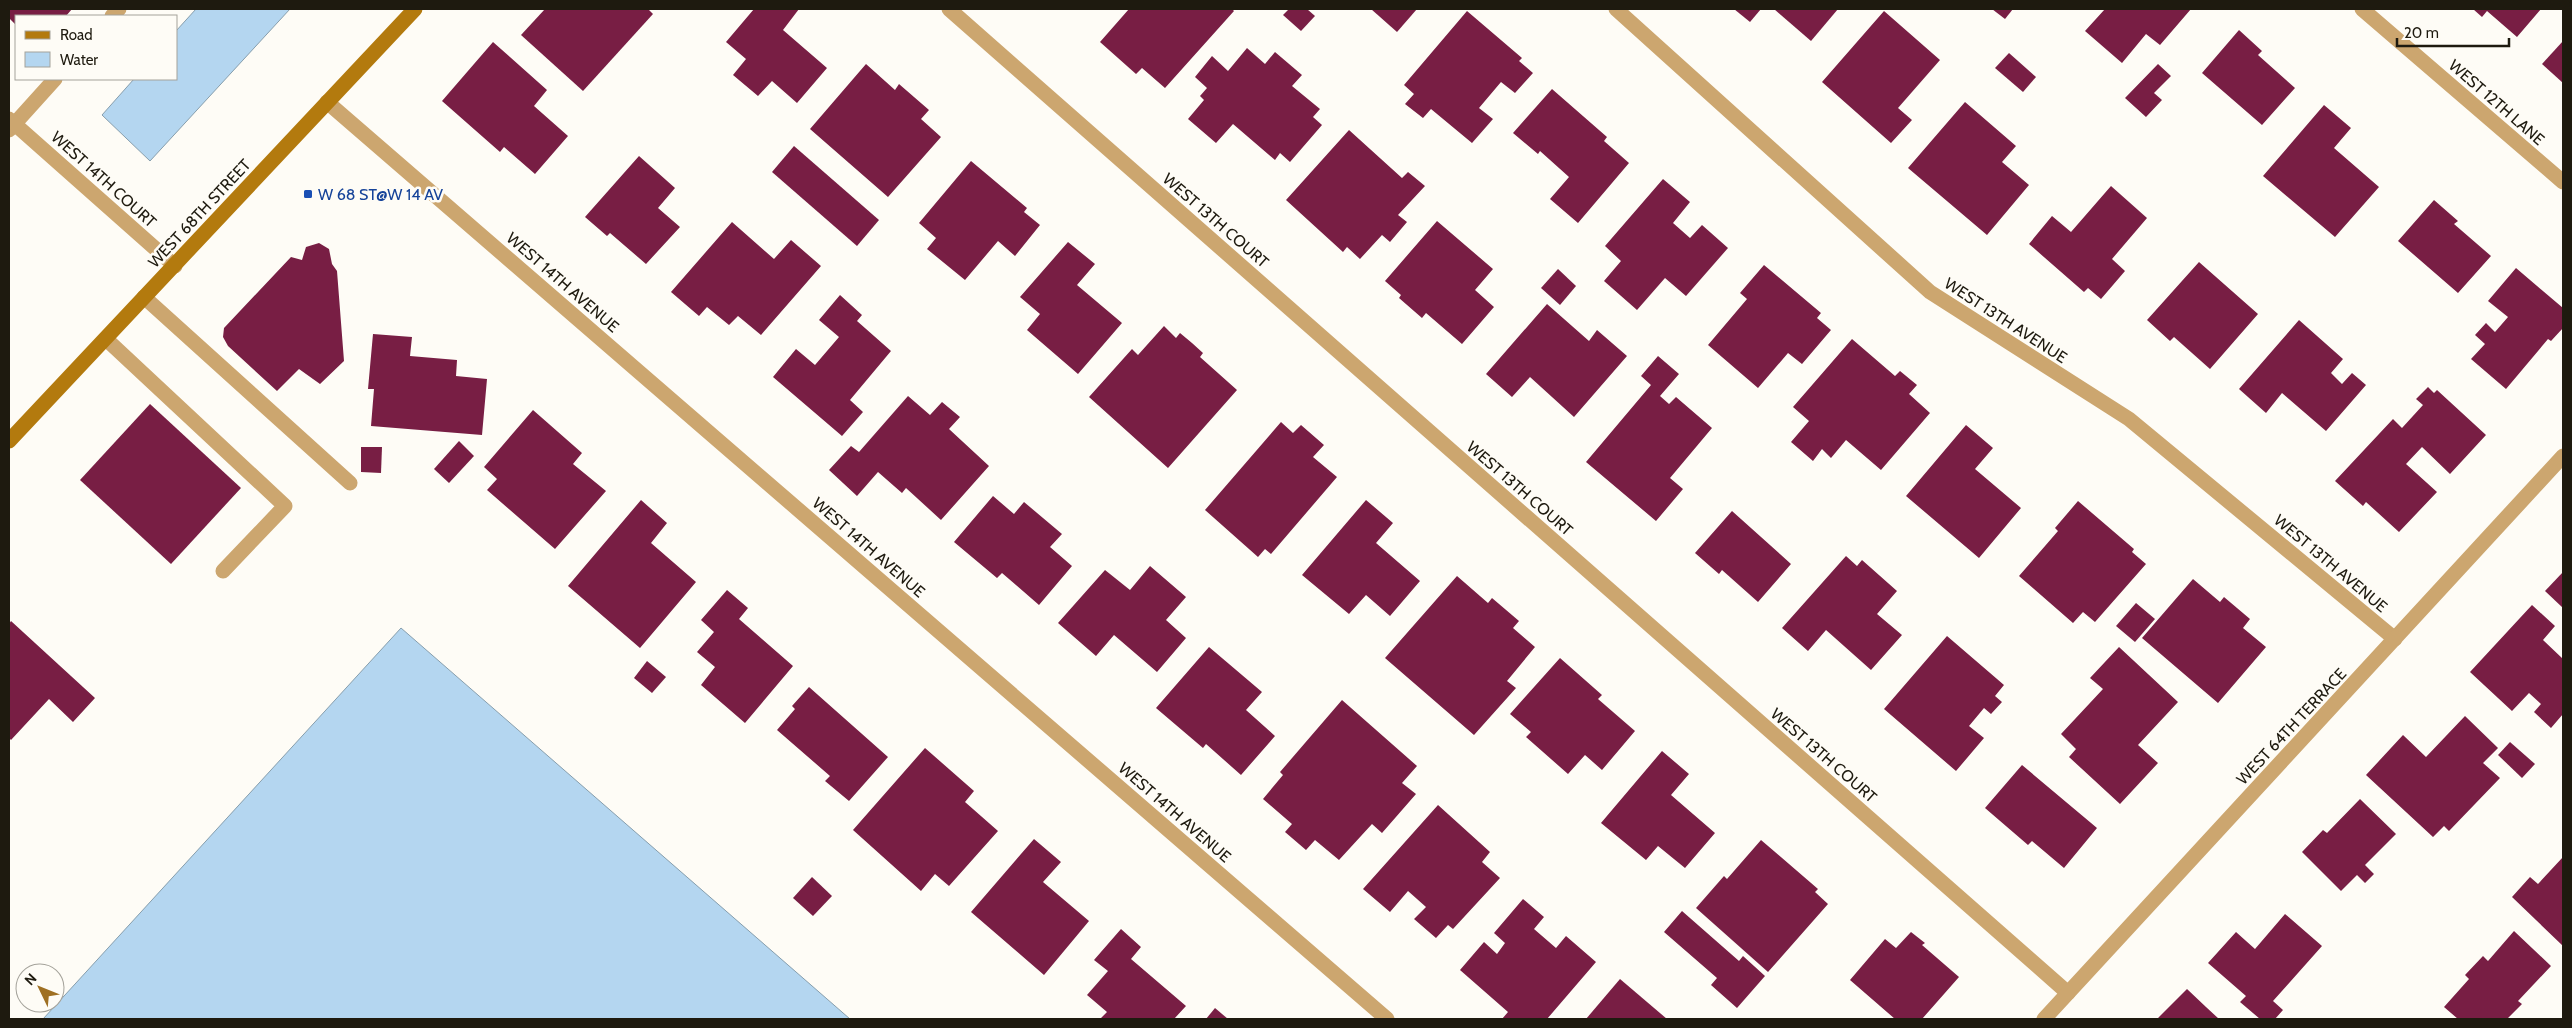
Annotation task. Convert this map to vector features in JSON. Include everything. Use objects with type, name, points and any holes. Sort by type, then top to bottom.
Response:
[{"type":"main road","name":"WEST 68TH STREET","points":[[9,441],[415,9]]},
{"type":"street","name":"WEST 13TH COURT","points":[[949,9],[2068,993]]},
{"type":"street","name":"WEST 13TH AVENUE","points":[[1616,9],[1930,292],[2129,420],[2395,639]]},
{"type":"street","name":"WEST 12TH LANE","points":[[2362,9],[2563,182]]},
{"type":"street","points":[[11,124],[54,80]]},
{"type":"street","name":"WEST 14TH AVENUE","points":[[327,102],[1387,1019]]},
{"type":"street","name":"WEST 14TH COURT","points":[[11,124],[175,266]]},
{"type":"street","points":[[144,297],[350,483]]},
{"type":"street","points":[[106,339],[285,506],[223,571]]},
{"type":"street","name":"WEST 64TH TERRACE","points":[[2044,1019],[2563,456]]},
{"type":"water","points":[[196,9],[290,9],[150,161],[102,115],[133,80],[178,80],[178,29]]},
{"type":"water","points":[[401,628],[850,1019],[43,1019],[48,1013],[65,1013],[65,995]]},
{"type":"building","points":[[9,9],[72,9],[67,15],[15,15],[15,24],[9,18]]},
{"type":"building","points":[[545,9],[648,9],[653,14],[583,91],[521,35]]},
{"type":"building","points":[[754,9],[799,9],[783,30],[827,68],[797,103],[772,81],[758,96],[733,75],[746,59],[726,42]]},
{"type":"building","points":[[1129,9],[1232,9],[1234,11],[1165,88],[1142,68],[1136,74],[1100,42]]},
{"type":"building","points":[[1289,9],[1307,9],[1315,16],[1301,31],[1283,15]]},
{"type":"building","points":[[1371,9],[1417,9],[1397,32]]},
{"type":"building","points":[[1734,9],[1761,9],[1750,22]]},
{"type":"building","points":[[1774,9],[1838,9],[1811,41]]},
{"type":"building","points":[[1992,9],[2013,9],[2005,19]]},
{"type":"building","points":[[2105,9],[2191,9],[2160,45],[2146,34],[2122,63],[2085,31]]},
{"type":"building","points":[[2473,9],[2541,9],[2517,37],[2487,11],[2482,17]]},
{"type":"building","points":[[1467,11],[1522,58],[1519,61],[1533,73],[1515,93],[1501,82],[1479,108],[1493,119],[1472,143],[1431,109],[1423,118],[1405,104],[1414,94],[1404,85]]},
{"type":"building","points":[[1884,11],[1940,60],[1898,108],[1912,120],[1891,143],[1822,82]]},
{"type":"building","points":[[2239,30],[2262,51],[2258,55],[2295,88],[2262,125],[2202,73]]},
{"type":"building","points":[[2563,41],[2563,83],[2542,64]]},
{"type":"building","points":[[493,42],[547,90],[534,106],[568,136],[535,174],[504,147],[500,152],[442,101]]},
{"type":"building","points":[[1247,48],[1265,64],[1275,52],[1302,75],[1292,86],[1320,109],[1313,117],[1322,125],[1290,162],[1280,153],[1275,160],[1233,124],[1216,143],[1188,119],[1204,100],[1200,96],[1207,88],[1195,77],[1212,56],[1228,71]]},
{"type":"building","points":[[2009,53],[2036,77],[2023,92],[1995,68]]},
{"type":"building","points":[[866,64],[895,90],[899,84],[929,110],[921,119],[941,137],[888,197],[810,129]]},
{"type":"building","points":[[2158,64],[2171,76],[2154,93],[2162,100],[2146,117],[2125,98]]},
{"type":"building","points":[[1552,89],[1607,137],[1604,141],[1629,163],[1578,223],[1550,199],[1569,177],[1540,151],[1538,154],[1513,133]]},
{"type":"building","points":[[1965,102],[2016,146],[2002,162],[2029,185],[1987,235],[1908,168]]},
{"type":"building","points":[[2324,105],[2351,128],[2334,148],[2379,187],[2335,237],[2263,176]]},
{"type":"building","points":[[1349,130],[1402,178],[1408,172],[1425,186],[1398,215],[1407,222],[1390,242],[1382,235],[1360,259],[1347,247],[1343,252],[1286,200]]},
{"type":"building","points":[[794,146],[879,220],[857,246],[772,172]]},
{"type":"building","points":[[639,156],[675,188],[658,208],[680,227],[646,264],[610,233],[607,236],[585,217]]},
{"type":"building","points":[[971,161],[1027,208],[1024,212],[1040,225],[1015,256],[998,241],[965,280],[927,249],[936,238],[919,223]]},
{"type":"building","points":[[1663,179],[1690,202],[1673,223],[1690,238],[1702,225],[1728,248],[1686,296],[1665,278],[1637,310],[1604,281],[1621,261],[1605,246]]},
{"type":"building","points":[[2111,186],[2147,218],[2112,259],[2125,271],[2101,299],[2088,288],[2084,292],[2029,244],[2052,216],[2071,232]]},
{"type":"building","points":[[2434,200],[2458,221],[2454,224],[2491,256],[2458,293],[2398,241]]},
{"type":"building","points":[[1437,221],[1493,269],[1475,290],[1494,307],[1462,344],[1426,313],[1422,318],[1399,298],[1401,295],[1385,281]]},
{"type":"building","points":[[732,222],[774,259],[791,240],[821,266],[761,335],[738,316],[729,325],[707,307],[699,316],[671,292]]},
{"type":"building","points":[[1068,242],[1095,264],[1077,285],[1122,323],[1078,374],[1027,330],[1040,314],[1020,297]]},
{"type":"building","points":[[319,243],[329,249],[332,264],[337,271],[344,361],[320,384],[299,369],[277,391],[228,346],[223,337],[224,328],[291,257],[302,260],[306,247]]},
{"type":"building","points":[[2199,262],[2258,314],[2210,369],[2174,337],[2170,341],[2147,320]]},
{"type":"building","points":[[1764,265],[1821,313],[1817,318],[1831,330],[1802,364],[1788,353],[1758,388],[1708,345],[1747,299],[1740,293]]},
{"type":"building","points":[[2516,268],[2563,308],[2563,328],[2551,341],[2548,339],[2506,389],[2471,359],[2485,344],[2475,335],[2486,323],[2495,332],[2508,317],[2488,301]]},
{"type":"building","points":[[1558,269],[1576,286],[1560,305],[1541,288]]},
{"type":"building","points":[[840,295],[862,315],[857,321],[891,351],[850,400],[863,412],[842,436],[773,377],[796,349],[815,365],[839,337],[819,320]]},
{"type":"building","points":[[1547,304],[1589,341],[1597,330],[1627,356],[1574,417],[1530,377],[1512,397],[1486,374]]},
{"type":"building","points":[[2299,320],[2343,359],[2331,373],[2342,384],[2352,373],[2366,385],[2326,431],[2282,393],[2266,413],[2239,389]]},
{"type":"building","points":[[1164,326],[1176,338],[1180,333],[1192,343],[1203,353],[1200,357],[1237,390],[1168,468],[1089,397],[1132,349],[1138,355]]},
{"type":"building","points":[[373,334],[412,337],[410,356],[457,360],[456,376],[487,379],[482,435],[371,426],[374,389],[368,389]]},
{"type":"building","points":[[1852,339],[1895,376],[1900,371],[1917,385],[1909,394],[1930,413],[1881,470],[1846,440],[1831,458],[1822,449],[1813,461],[1791,442],[1809,421],[1793,407]]},
{"type":"building","points":[[1658,356],[1679,374],[1660,396],[1669,404],[1676,397],[1712,428],[1670,478],[1683,489],[1656,521],[1586,462],[1651,385],[1641,376]]},
{"type":"building","points":[[2428,387],[2434,393],[2437,390],[2486,435],[2450,474],[2422,447],[2406,464],[2437,492],[2399,532],[2366,502],[2363,506],[2335,481],[2393,419],[2402,428],[2423,405],[2416,399]]},
{"type":"building","points":[[908,396],[930,415],[942,402],[960,417],[949,429],[989,466],[941,520],[906,488],[902,493],[878,472],[857,496],[829,470],[851,446],[859,452]]},
{"type":"building","points":[[150,404],[241,488],[171,564],[80,480]]},
{"type":"building","points":[[533,410],[582,453],[573,464],[606,491],[555,549],[487,490],[497,479],[484,467]]},
{"type":"building","points":[[1281,422],[1293,433],[1301,425],[1324,445],[1313,457],[1337,477],[1271,554],[1265,549],[1258,557],[1205,510]]},
{"type":"building","points":[[1966,425],[1993,448],[1975,469],[2021,508],[1979,558],[1906,496]]},
{"type":"building","points":[[459,441],[474,456],[449,483],[434,469]]},
{"type":"building","points":[[361,447],[382,447],[381,473],[361,472]]},
{"type":"building","points":[[993,496],[1014,514],[1024,502],[1062,534],[1050,547],[1072,566],[1039,605],[1002,573],[997,578],[954,542]]},
{"type":"building","points":[[641,500],[667,523],[651,543],[696,582],[640,648],[568,586]]},
{"type":"building","points":[[1366,500],[1393,523],[1376,543],[1420,581],[1390,616],[1366,595],[1349,614],[1302,575]]},
{"type":"building","points":[[2078,501],[2134,549],[2132,552],[2146,564],[2095,622],[2083,612],[2073,623],[2019,576],[2058,531],[2055,528]]},
{"type":"building","points":[[1732,511],[1791,564],[1758,602],[1722,570],[1719,574],[1695,553]]},
{"type":"building","points":[[1846,556],[1857,566],[1862,560],[1897,591],[1877,614],[1902,635],[1871,670],[1826,630],[1808,651],[1782,628]]},
{"type":"building","points":[[1150,566],[1186,597],[1166,620],[1186,638],[1157,672],[1114,635],[1096,656],[1058,623],[1105,570],[1130,590]]},
{"type":"building","points":[[2563,572],[2563,608],[2545,591]]},
{"type":"building","points":[[1457,576],[1488,603],[1492,598],[1519,621],[1513,628],[1535,647],[1507,681],[1516,688],[1474,735],[1385,658]]},
{"type":"building","points":[[2193,579],[2220,602],[2224,597],[2250,619],[2243,628],[2266,647],[2218,703],[2142,638]]},
{"type":"building","points":[[727,590],[748,608],[739,619],[793,666],[745,723],[701,685],[715,667],[697,652],[714,632],[701,620]]},
{"type":"building","points":[[2136,603],[2155,619],[2135,642],[2116,626]]},
{"type":"building","points":[[2532,605],[2555,626],[2543,640],[2563,659],[2563,714],[2551,728],[2534,712],[2541,704],[2529,693],[2512,711],[2470,672]]},
{"type":"building","points":[[11,621],[95,698],[73,722],[49,699],[11,740],[9,738],[9,624]]},
{"type":"building","points":[[1947,636],[2004,685],[1995,696],[2002,702],[1991,714],[1984,708],[1969,726],[1984,738],[1956,771],[1884,709]]},
{"type":"building","points":[[1209,647],[1262,692],[1246,710],[1275,736],[1241,775],[1206,744],[1203,748],[1156,708]]},
{"type":"building","points":[[2119,647],[2178,702],[2138,745],[2158,763],[2120,804],[2069,757],[2076,749],[2061,734],[2103,689],[2090,678]]},
{"type":"building","points":[[1560,658],[1602,695],[1598,699],[1635,731],[1602,770],[1585,755],[1568,774],[1526,737],[1531,732],[1510,714]]},
{"type":"building","points":[[647,661],[666,677],[652,693],[634,678]]},
{"type":"building","points":[[809,687],[888,757],[849,801],[825,781],[830,776],[777,730],[795,709],[792,706]]},
{"type":"building","points":[[1342,700],[1417,766],[1402,783],[1416,794],[1382,833],[1372,824],[1339,860],[1315,840],[1306,850],[1285,832],[1292,824],[1263,799],[1283,775],[1280,772]]},
{"type":"building","points":[[2465,716],[2498,748],[2483,763],[2500,778],[2449,831],[2444,826],[2433,837],[2366,775],[2403,735],[2426,757]]},
{"type":"building","points":[[2510,742],[2535,764],[2522,778],[2498,755]]},
{"type":"building","points":[[925,748],[974,791],[965,802],[998,831],[949,886],[935,874],[921,891],[853,830]]},
{"type":"building","points":[[1662,751],[1689,774],[1671,795],[1715,833],[1685,868],[1658,846],[1646,860],[1601,823]]},
{"type":"building","points":[[2022,765],[2097,828],[2064,868],[2032,841],[2028,845],[1985,808]]},
{"type":"building","points":[[2360,799],[2396,834],[2365,865],[2374,874],[2365,883],[2357,875],[2341,891],[2302,852],[2323,830],[2327,833]]},
{"type":"building","points":[[1438,805],[1490,852],[1482,862],[1500,878],[1453,929],[1448,925],[1436,938],[1414,919],[1426,907],[1408,891],[1390,912],[1363,889]]},
{"type":"building","points":[[1034,839],[1061,862],[1043,882],[1089,921],[1044,975],[971,912]]},
{"type":"building","points":[[1761,840],[1818,889],[1815,892],[1828,904],[1768,972],[1696,908],[1724,876],[1727,879]]},
{"type":"building","points":[[2563,857],[2563,946],[2512,897],[2530,877],[2538,884]]},
{"type":"building","points":[[812,877],[832,896],[813,916],[793,898]]},
{"type":"building","points":[[1523,899],[1544,917],[1534,929],[1556,948],[1566,936],[1596,962],[1547,1019],[1502,1019],[1508,1012],[1460,970],[1484,942],[1497,954],[1505,943],[1494,933]]},
{"type":"building","points":[[1682,911],[1739,961],[1743,956],[1765,976],[1737,1008],[1711,985],[1717,978],[1664,932]]},
{"type":"building","points":[[2285,914],[2322,946],[2273,1001],[2283,1010],[2275,1019],[2260,1019],[2240,1002],[2246,996],[2208,963],[2236,932],[2255,949]]},
{"type":"building","points":[[1121,929],[1141,947],[1131,959],[1186,1006],[1174,1019],[1100,1019],[1107,1012],[1087,995],[1108,971],[1094,960]]},
{"type":"building","points":[[2514,931],[2551,966],[2518,1001],[2522,1004],[2507,1019],[2458,1019],[2444,1007],[2469,979],[2465,975],[2483,956],[2488,961]]},
{"type":"building","points":[[1911,932],[1925,943],[1922,945],[1959,977],[1922,1019],[1895,1019],[1850,980],[1885,939],[1896,948]]},
{"type":"building","points":[[1620,979],[1667,1019],[1586,1019]]},
{"type":"building","points":[[2187,989],[2206,1007],[2219,1019],[2157,1019]]},
{"type":"building","points":[[1215,1008],[1228,1019],[1206,1019]]},
{"type":"place","name":"W 68 ST@W 14 AV","points":[[308,194]]}]
